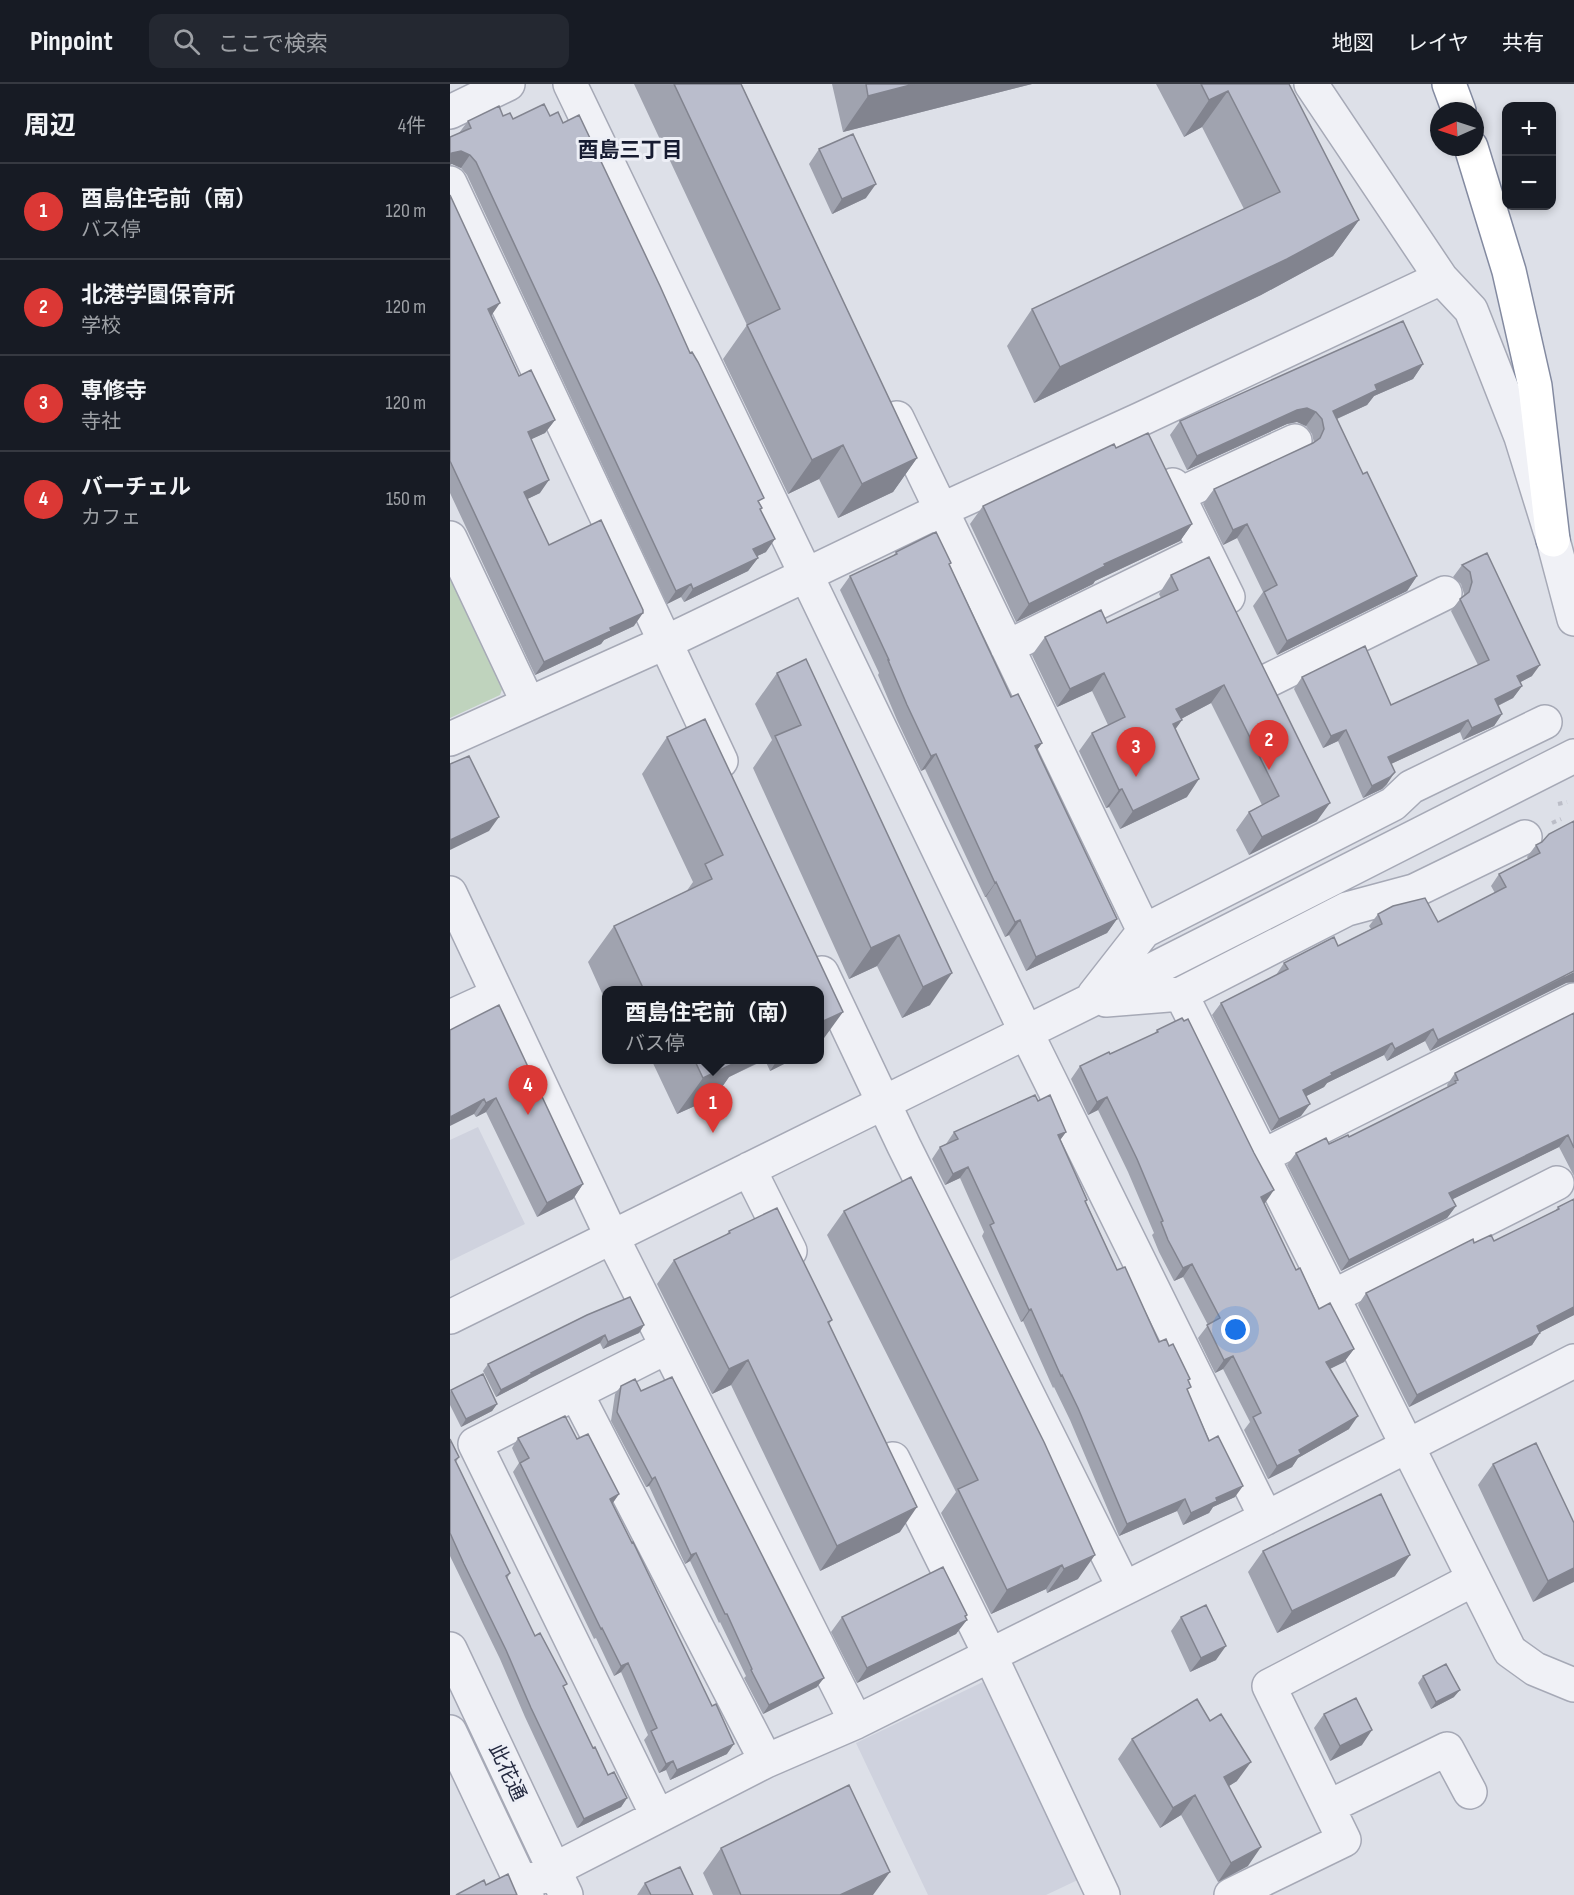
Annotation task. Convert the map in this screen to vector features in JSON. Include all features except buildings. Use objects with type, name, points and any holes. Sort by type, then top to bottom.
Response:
[{"type":"highway","points":[[1449,84],[1455,102]]},
{"type":"highway","points":[[1474,156],[1509,271],[1535,386],[1553,540]]},
{"type":"street","points":[[450,112],[508,84]]},
{"type":"street","points":[[570,84],[1026,1032],[1266,1518]]},
{"type":"street","points":[[1311,84],[1441,278],[1471,310],[1521,437],[1553,540],[1574,619]]},
{"type":"street","points":[[450,183],[731,783]]},
{"type":"street","points":[[450,739],[664,643],[941,510],[1151,441],[1441,278]]},
{"type":"street","points":[[882,387],[1144,931]]},
{"type":"street","points":[[1151,441],[1239,620]]},
{"type":"street","points":[[1178,495],[1295,441]]},
{"type":"street","points":[[450,538],[528,703]]},
{"type":"street","points":[[1008,647],[1205,550]]},
{"type":"street","points":[[1254,650],[1274,691],[1445,593]]},
{"type":"street","points":[[1089,1002],[1144,931],[1337,820],[1393,804],[1411,787],[1545,722]]},
{"type":"street","points":[[450,1317],[1089,1002],[1574,756]]},
{"type":"street","points":[[1089,1002],[1181,994],[1347,909],[1414,891],[1524,837]]},
{"type":"street","points":[[450,893],[612,1237],[855,1722]]},
{"type":"street","points":[[808,945],[883,1103],[1124,1588]]},
{"type":"street","points":[[1181,994],[1510,1651],[1535,1669],[1574,1685]]},
{"type":"street","points":[[450,1017],[498,995]]},
{"type":"street","points":[[1261,1157],[1574,1000]]},
{"type":"street","points":[[749,1169],[804,1279]]},
{"type":"street","points":[[1332,1297],[1557,1183]]},
{"type":"street","points":[[657,1815],[475,1444],[667,1347]]},
{"type":"street","points":[[524,1890],[560,1882],[657,1815],[766,1761],[855,1722],[1266,1518],[1574,1361]]},
{"type":"street","points":[[576,1393],[766,1761]]},
{"type":"street","points":[[878,1429],[990,1655],[1103,1895]]},
{"type":"street","points":[[1231,1895],[1344,1840],[1269,1686],[1473,1579]]},
{"type":"street","name":"此花通","points":[[450,1649],[560,1882]]},
{"type":"street","name":"此花通","points":[[450,1732],[524,1890]]},
{"type":"street","points":[[1328,1807],[1447,1749],[1470,1792]]},
{"type":"shaded area","points":[[478,1127],[525,1224],[450,1261],[450,1140]]},
{"type":"shaded area","points":[[987,1680],[1082,1878],[1046,1895],[928,1895],[856,1743]]},
{"type":"green space","points":[[450,569],[504,684],[500,695],[450,718]]},
{"type":"place","name":"北港学園保育所","points":[[1269,770]]},
{"type":"place","name":"専修寺","points":[[1136,777]]},
{"type":"place","name":"バーチェル","points":[[528,1115]]},
{"type":"place","name":"酉島住宅前（南）","points":[[713,1133]]},
{"type":"district","name":"酉島三丁目","points":[[630,150]]}]
